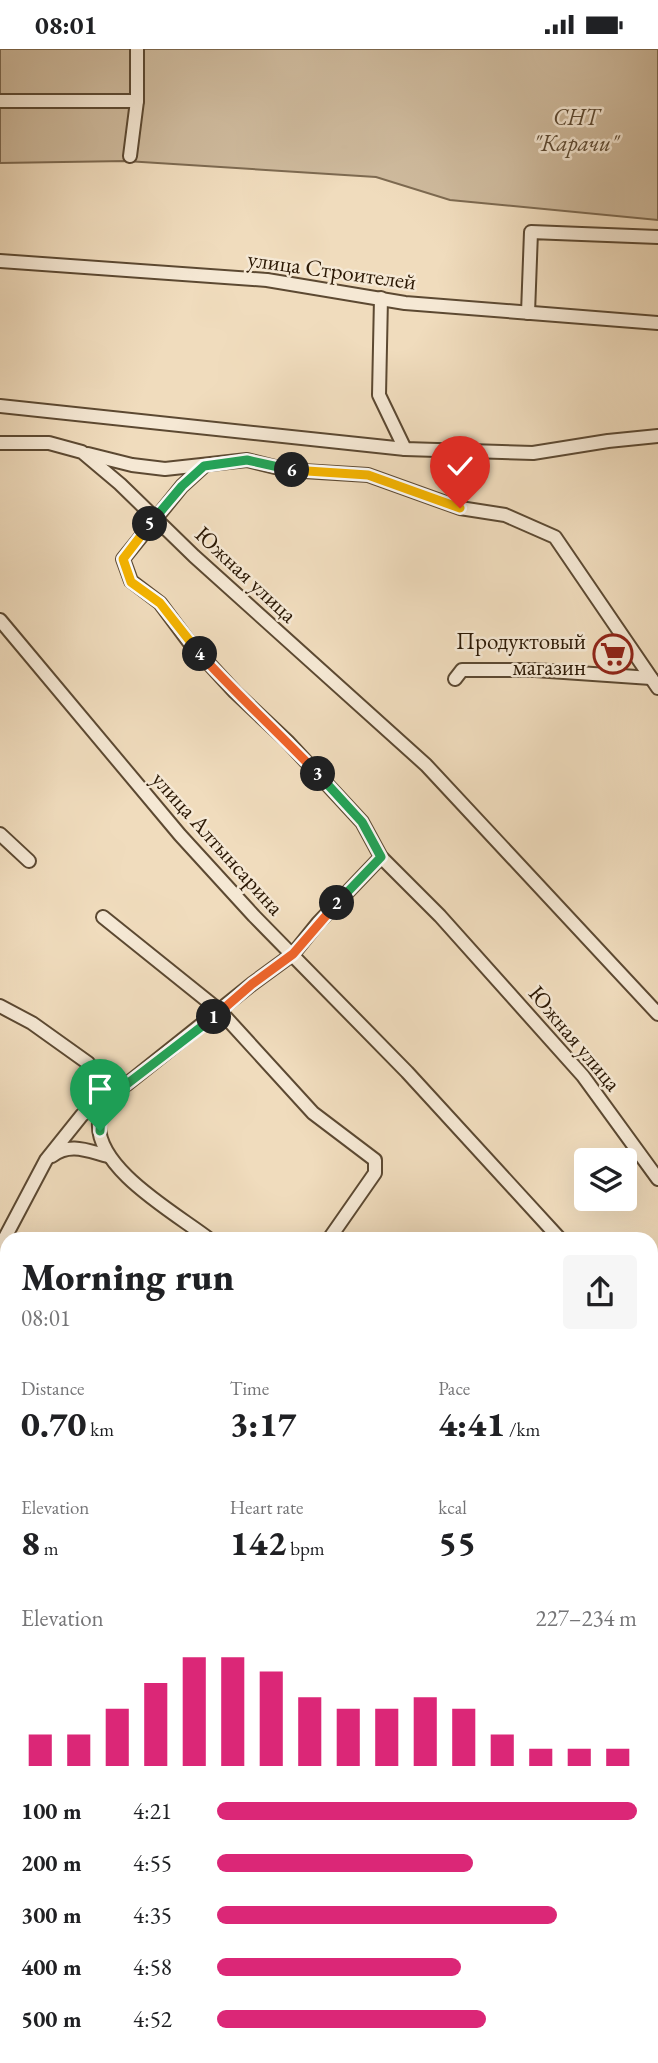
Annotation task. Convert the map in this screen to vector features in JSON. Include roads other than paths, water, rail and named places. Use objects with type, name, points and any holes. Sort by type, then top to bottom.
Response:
[{"type":"street","points":[[130,156],[137,101],[137,49]]},
{"type":"street","points":[[0,101],[137,101]]},
{"type":"street","points":[[527,313],[531,232],[658,237]]},
{"type":"street","name":"улица Строителей","points":[[0,261],[267,280],[405,303],[658,323]]},
{"type":"street","points":[[381,299],[379,395],[405,449]]},
{"type":"street","points":[[0,406],[405,449],[533,453],[658,436]]},
{"type":"street","points":[[0,443],[49,443],[132,465],[165,469],[247,460],[288,470],[368,475],[460,508],[505,515],[555,537],[655,683]]},
{"type":"street","points":[[82,452],[120,484],[155,519],[182,486],[204,466]]},
{"type":"street","name":"Южная улица","points":[[658,1014],[426,765],[155,519],[123,559],[131,582],[160,603],[189,642],[234,692],[287,741],[362,822],[381,857],[440,916],[583,1076],[658,1179]]},
{"type":"street","name":"улица Алтынсарина","points":[[0,619],[180,835],[254,916],[407,1072],[554,1232]]},
{"type":"street","points":[[455,679],[462,670],[536,670],[655,683]]},
{"type":"street","points":[[0,834],[29,862]]},
{"type":"street","points":[[8,1232],[46,1160],[82,1115],[127,1084],[293,954],[318,923],[381,857]]},
{"type":"street","points":[[103,917],[220,1011],[313,1113],[374,1160],[374,1173],[334,1232]]},
{"type":"street","points":[[0,1006],[32,1023],[88,1063],[108,1096],[99,1123],[108,1156],[147,1194],[199,1232]]},
{"type":"street","points":[[46,1160],[61,1149],[71,1147],[108,1156]]},
{"type":"place","name":"Продуктовый магазин","points":[[613,654]]},
{"type":"park label","name":"СНТ \"Карачи\"","points":[[576,130]]}]
